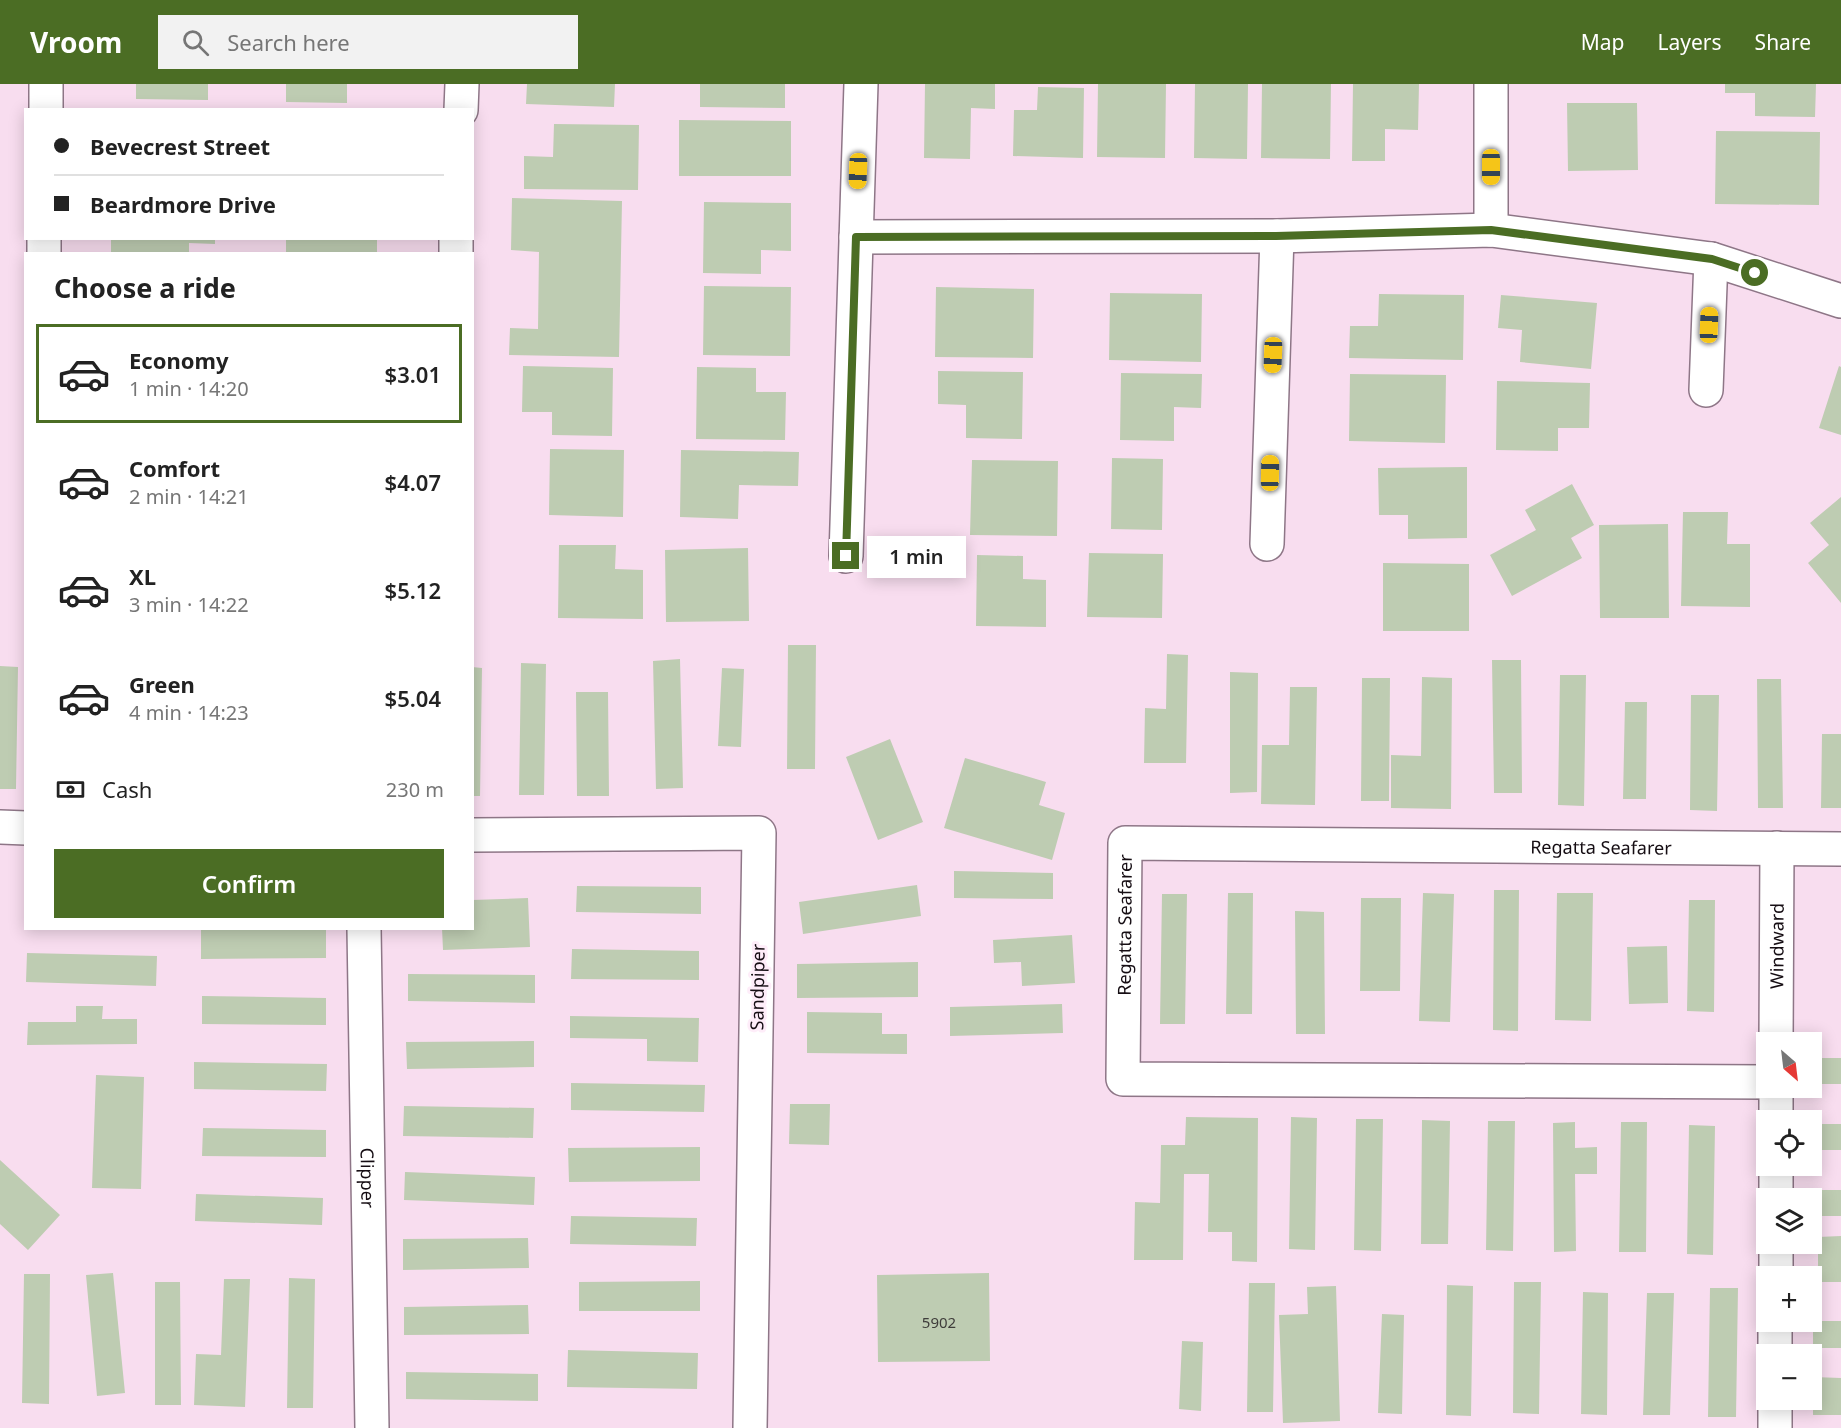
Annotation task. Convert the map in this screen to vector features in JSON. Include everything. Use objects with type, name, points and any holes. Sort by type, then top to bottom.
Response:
[{"type":"street","points":[[46,84],[46,108]]},
{"type":"street","points":[[461,108],[462,84]]},
{"type":"street","points":[[846,556],[861,84]]},
{"type":"street","points":[[1491,84],[1491,230]]},
{"type":"street","points":[[856,237],[1276,236],[1491,230],[1712,259],[1841,301]]},
{"type":"street","points":[[1268,544],[1276,236]]},
{"type":"street","points":[[1706,390],[1712,259]]},
{"type":"street","points":[[0,827],[24,828]]},
{"type":"street","name":"Sandpiper","points":[[474,835],[759,833],[750,1428]]},
{"type":"street","name":"Regatta Seafarer","points":[[1756,1082],[1123,1079],[1125,843],[1841,849]]},
{"type":"street","name":"Windward","points":[[1776,1032],[1777,848]]},
{"type":"street","name":"Clipper","points":[[364,930],[372,1428]]},
{"type":"street","points":[[1775,1428],[1776,1410]]},
{"type":"building","points":[[136,84],[208,84],[208,100],[136,99]]},
{"type":"building","points":[[286,84],[347,84],[347,103],[286,102]]},
{"type":"building","points":[[527,84],[615,84],[614,107],[526,104]]},
{"type":"building","points":[[700,84],[785,84],[785,108],[700,107]]},
{"type":"building","points":[[925,84],[995,84],[995,109],[971,108],[970,159],[924,158]]},
{"type":"building","points":[[1098,84],[1166,84],[1165,158],[1097,157]]},
{"type":"building","points":[[1195,84],[1248,84],[1247,159],[1194,158]]},
{"type":"building","points":[[1262,84],[1331,84],[1330,159],[1261,158]]},
{"type":"building","points":[[1353,84],[1419,84],[1418,130],[1385,129],[1385,161],[1352,161]]},
{"type":"building","points":[[1725,84],[1816,84],[1815,117],[1755,116],[1755,93],[1725,93]]},
{"type":"building","points":[[1038,87],[1084,88],[1083,158],[1013,156],[1014,110],[1037,110]]},
{"type":"building","points":[[1567,103],[1637,103],[1638,170],[1568,171]]},
{"type":"building","points":[[679,120],[791,121],[791,176],[679,176]]},
{"type":"building","points":[[554,124],[639,125],[638,190],[524,189],[524,156],[553,157]]},
{"type":"building","points":[[1716,131],[1820,132],[1819,205],[1715,204]]},
{"type":"building","points":[[512,198],[622,201],[619,357],[509,355],[510,328],[538,329],[539,252],[511,250]]},
{"type":"building","points":[[704,202],[791,203],[791,251],[761,250],[761,274],[703,273]]},
{"type":"building","points":[[111,240],[215,240],[215,244],[189,243],[189,252],[111,252]]},
{"type":"building","points":[[286,240],[377,240],[377,252],[286,252]]},
{"type":"building","points":[[704,286],[791,287],[790,356],[703,355]]},
{"type":"building","points":[[936,287],[1034,289],[1033,358],[935,357]]},
{"type":"building","points":[[1110,293],[1202,294],[1201,362],[1109,360]]},
{"type":"building","points":[[1379,294],[1464,295],[1463,360],[1349,358],[1350,326],[1378,326]]},
{"type":"building","points":[[1501,295],[1597,303],[1591,369],[1520,362],[1522,330],[1498,328]]},
{"type":"building","points":[[523,366],[613,368],[612,436],[552,435],[552,412],[522,412]]},
{"type":"building","points":[[1839,366],[1841,367],[1841,435],[1819,428]]},
{"type":"building","points":[[697,367],[756,368],[756,392],[786,392],[785,440],[696,439]]},
{"type":"building","points":[[938,371],[1023,372],[1022,439],[966,438],[966,405],[938,404]]},
{"type":"building","points":[[1121,373],[1202,374],[1201,408],[1174,407],[1174,441],[1120,440]]},
{"type":"building","points":[[1350,374],[1446,375],[1445,443],[1349,441]]},
{"type":"building","points":[[1497,381],[1590,383],[1589,428],[1558,428],[1558,451],[1496,450]]},
{"type":"building","points":[[550,449],[624,450],[623,517],[549,515]]},
{"type":"building","points":[[681,450],[799,452],[798,486],[739,485],[738,519],[680,517]]},
{"type":"building","points":[[1112,458],[1163,459],[1162,530],[1111,529]]},
{"type":"building","points":[[972,460],[1058,461],[1057,536],[970,535]]},
{"type":"building","points":[[1467,467],[1467,538],[1408,539],[1408,515],[1379,515],[1378,468]]},
{"type":"building","points":[[1572,484],[1594,525],[1571,538],[1582,558],[1512,596],[1490,555],[1536,530],[1525,510]]},
{"type":"building","points":[[1841,497],[1841,603],[1808,563],[1829,545],[1810,523]]},
{"type":"building","points":[[1683,512],[1728,512],[1727,544],[1750,544],[1750,607],[1681,606]]},
{"type":"building","points":[[1668,524],[1669,618],[1600,618],[1599,525]]},
{"type":"building","points":[[559,545],[616,545],[615,569],[643,570],[643,619],[558,618]]},
{"type":"building","points":[[748,548],[749,621],[666,622],[665,550]]},
{"type":"building","points":[[1089,553],[1163,554],[1162,618],[1087,617]]},
{"type":"building","points":[[977,555],[1023,556],[1023,579],[1046,580],[1046,627],[976,626]]},
{"type":"building","points":[[1383,563],[1469,564],[1469,631],[1383,631]]},
{"type":"building","points":[[788,645],[816,645],[815,769],[787,769]]},
{"type":"building","points":[[1167,654],[1188,655],[1186,763],[1144,763],[1145,708],[1166,709]]},
{"type":"building","points":[[680,659],[683,788],[656,789],[653,661]]},
{"type":"building","points":[[1492,660],[1521,660],[1522,793],[1494,793]]},
{"type":"building","points":[[521,663],[546,664],[544,795],[519,795]]},
{"type":"building","points":[[0,666],[18,667],[16,789],[0,789]]},
{"type":"building","points":[[474,667],[482,668],[480,796],[474,796]]},
{"type":"building","points":[[722,668],[744,669],[741,747],[718,746]]},
{"type":"building","points":[[1230,672],[1258,673],[1257,792],[1230,793]]},
{"type":"building","points":[[1560,675],[1586,675],[1584,806],[1558,805]]},
{"type":"building","points":[[1422,677],[1452,678],[1451,809],[1391,808],[1391,755],[1421,756]]},
{"type":"building","points":[[1362,678],[1390,678],[1389,801],[1361,801]]},
{"type":"building","points":[[1757,679],[1781,679],[1783,808],[1758,808]]},
{"type":"building","points":[[1290,687],[1317,687],[1315,805],[1261,804],[1262,745],[1289,745]]},
{"type":"building","points":[[576,692],[608,692],[609,796],[577,796]]},
{"type":"building","points":[[1691,695],[1719,695],[1717,811],[1690,810]]},
{"type":"building","points":[[1625,702],[1647,702],[1646,799],[1623,799]]},
{"type":"building","points":[[1822,734],[1841,734],[1841,808],[1821,808]]},
{"type":"building","points":[[890,739],[923,822],[878,840],[846,757]]},
{"type":"building","points":[[965,758],[1046,782],[1039,805],[1065,813],[1052,860],[944,828]]},
{"type":"building","points":[[954,871],[1053,873],[1053,899],[954,898]]},
{"type":"building","points":[[917,885],[921,916],[803,934],[799,902]]},
{"type":"building","points":[[577,886],[701,887],[701,914],[576,912]]},
{"type":"building","points":[[1494,890],[1519,890],[1518,1031],[1493,1030]]},
{"type":"building","points":[[1228,893],[1253,893],[1252,1014],[1226,1014]]},
{"type":"building","points":[[1423,893],[1454,894],[1450,1022],[1419,1021]]},
{"type":"building","points":[[1557,893],[1593,893],[1591,1021],[1555,1020]]},
{"type":"building","points":[[1162,894],[1187,894],[1185,1024],[1160,1024]]},
{"type":"building","points":[[528,898],[530,947],[443,950],[442,930],[474,930],[474,900]]},
{"type":"building","points":[[1361,898],[1401,898],[1400,991],[1360,991]]},
{"type":"building","points":[[1689,900],[1715,900],[1714,1012],[1687,1011]]},
{"type":"building","points":[[1295,911],[1324,912],[1325,1034],[1296,1034]]},
{"type":"building","points":[[201,930],[326,930],[326,958],[201,959]]},
{"type":"building","points":[[1072,935],[1075,983],[1022,986],[1021,962],[994,963],[993,940]]},
{"type":"building","points":[[1667,946],[1668,1003],[1629,1004],[1627,947]]},
{"type":"building","points":[[572,949],[699,951],[699,980],[571,979]]},
{"type":"building","points":[[27,953],[157,956],[156,986],[26,982]]},
{"type":"building","points":[[918,962],[918,997],[797,998],[797,964]]},
{"type":"building","points":[[408,974],[535,975],[535,1003],[408,1001]]},
{"type":"building","points":[[202,996],[326,998],[326,1025],[202,1024]]},
{"type":"building","points":[[1062,1004],[1063,1033],[950,1036],[950,1007]]},
{"type":"building","points":[[76,1006],[103,1006],[102,1019],[137,1019],[137,1044],[27,1045],[28,1022],[76,1022]]},
{"type":"building","points":[[807,1012],[882,1013],[882,1034],[907,1034],[907,1054],[807,1053]]},
{"type":"building","points":[[570,1016],[699,1018],[698,1062],[647,1061],[647,1039],[570,1038]]},
{"type":"building","points":[[534,1041],[534,1067],[407,1069],[406,1042]]},
{"type":"building","points":[[1822,1058],[1841,1058],[1841,1084],[1822,1084]]},
{"type":"building","points":[[194,1062],[327,1064],[326,1091],[194,1089]]},
{"type":"building","points":[[96,1075],[144,1077],[141,1189],[92,1188]]},
{"type":"building","points":[[571,1083],[705,1085],[704,1112],[571,1110]]},
{"type":"building","points":[[790,1104],[830,1104],[829,1145],[789,1144]]},
{"type":"building","points":[[404,1106],[534,1108],[533,1138],[403,1136]]},
{"type":"building","points":[[1186,1117],[1258,1118],[1257,1262],[1232,1261],[1232,1232],[1208,1232],[1209,1174],[1184,1174],[1183,1260],[1134,1260],[1135,1202],[1160,1203],[1161,1145],[1185,1145]]},
{"type":"building","points":[[1291,1117],[1317,1118],[1315,1250],[1289,1249]]},
{"type":"building","points":[[1356,1119],[1383,1119],[1381,1251],[1354,1250]]},
{"type":"building","points":[[1422,1120],[1450,1121],[1448,1244],[1421,1244]]},
{"type":"building","points":[[1488,1121],[1515,1121],[1513,1251],[1486,1250]]},
{"type":"building","points":[[1575,1122],[1575,1148],[1597,1147],[1597,1174],[1575,1174],[1576,1251],[1554,1252],[1553,1123]]},
{"type":"building","points":[[1621,1122],[1647,1122],[1646,1252],[1619,1252]]},
{"type":"building","points":[[1822,1124],[1841,1124],[1841,1150],[1822,1150]]},
{"type":"building","points":[[1689,1125],[1715,1126],[1713,1255],[1687,1254]]},
{"type":"building","points":[[203,1128],[326,1130],[326,1157],[202,1156]]},
{"type":"building","points":[[700,1147],[700,1181],[569,1182],[568,1148]]},
{"type":"building","points":[[0,1160],[60,1215],[28,1250],[0,1224]]},
{"type":"building","points":[[405,1172],[535,1177],[534,1205],[404,1200]]},
{"type":"building","points":[[1822,1190],[1841,1190],[1841,1216],[1822,1216]]},
{"type":"building","points":[[196,1194],[323,1198],[322,1225],[195,1221]]},
{"type":"building","points":[[571,1216],[697,1218],[696,1246],[570,1244]]},
{"type":"building","points":[[1841,1236],[1841,1282],[1822,1282],[1822,1266],[1818,1266],[1818,1254],[1822,1254],[1822,1237]]},
{"type":"building","points":[[528,1238],[529,1268],[403,1270],[403,1239]]},
{"type":"building","points":[[113,1273],[125,1393],[97,1396],[86,1275]]},
{"type":"building","points":[[989,1273],[990,1361],[878,1362],[877,1275]]},
{"type":"building","points":[[24,1274],[50,1274],[49,1404],[22,1403]]},
{"type":"building","points":[[289,1278],[315,1279],[313,1408],[287,1408]]},
{"type":"building","points":[[224,1279],[250,1279],[245,1407],[194,1405],[196,1354],[221,1355]]},
{"type":"building","points":[[700,1281],[700,1311],[579,1311],[579,1282]]},
{"type":"building","points":[[155,1282],[180,1282],[181,1405],[155,1405]]},
{"type":"building","points":[[1514,1282],[1541,1282],[1539,1414],[1513,1413]]},
{"type":"building","points":[[1249,1283],[1275,1283],[1273,1412],[1247,1412]]},
{"type":"building","points":[[1447,1285],[1473,1286],[1471,1416],[1446,1415]]},
{"type":"building","points":[[1336,1286],[1340,1421],[1283,1423],[1279,1315],[1308,1314],[1307,1287]]},
{"type":"building","points":[[1710,1288],[1738,1288],[1736,1417],[1708,1417]]},
{"type":"building","points":[[1583,1292],[1608,1293],[1607,1415],[1581,1414]]},
{"type":"building","points":[[1647,1293],[1674,1293],[1670,1415],[1643,1415]]},
{"type":"building","points":[[528,1305],[529,1334],[404,1335],[404,1307]]},
{"type":"building","points":[[1382,1314],[1404,1315],[1402,1414],[1378,1413]]},
{"type":"building","points":[[1822,1321],[1841,1321],[1841,1348],[1822,1348],[1822,1344],[1813,1344],[1813,1332],[1822,1332]]},
{"type":"building","points":[[1182,1341],[1203,1342],[1201,1411],[1179,1409]]},
{"type":"building","points":[[568,1350],[698,1353],[697,1389],[567,1387]]},
{"type":"building","points":[[406,1372],[538,1374],[538,1401],[406,1399]]},
{"type":"building","points":[[1822,1377],[1841,1378],[1841,1415],[1813,1415],[1813,1410],[1822,1410]]},
{"type":"route","points":[[846,556],[856,237],[1276,236],[1491,230],[1712,259],[1755,273]]}]
